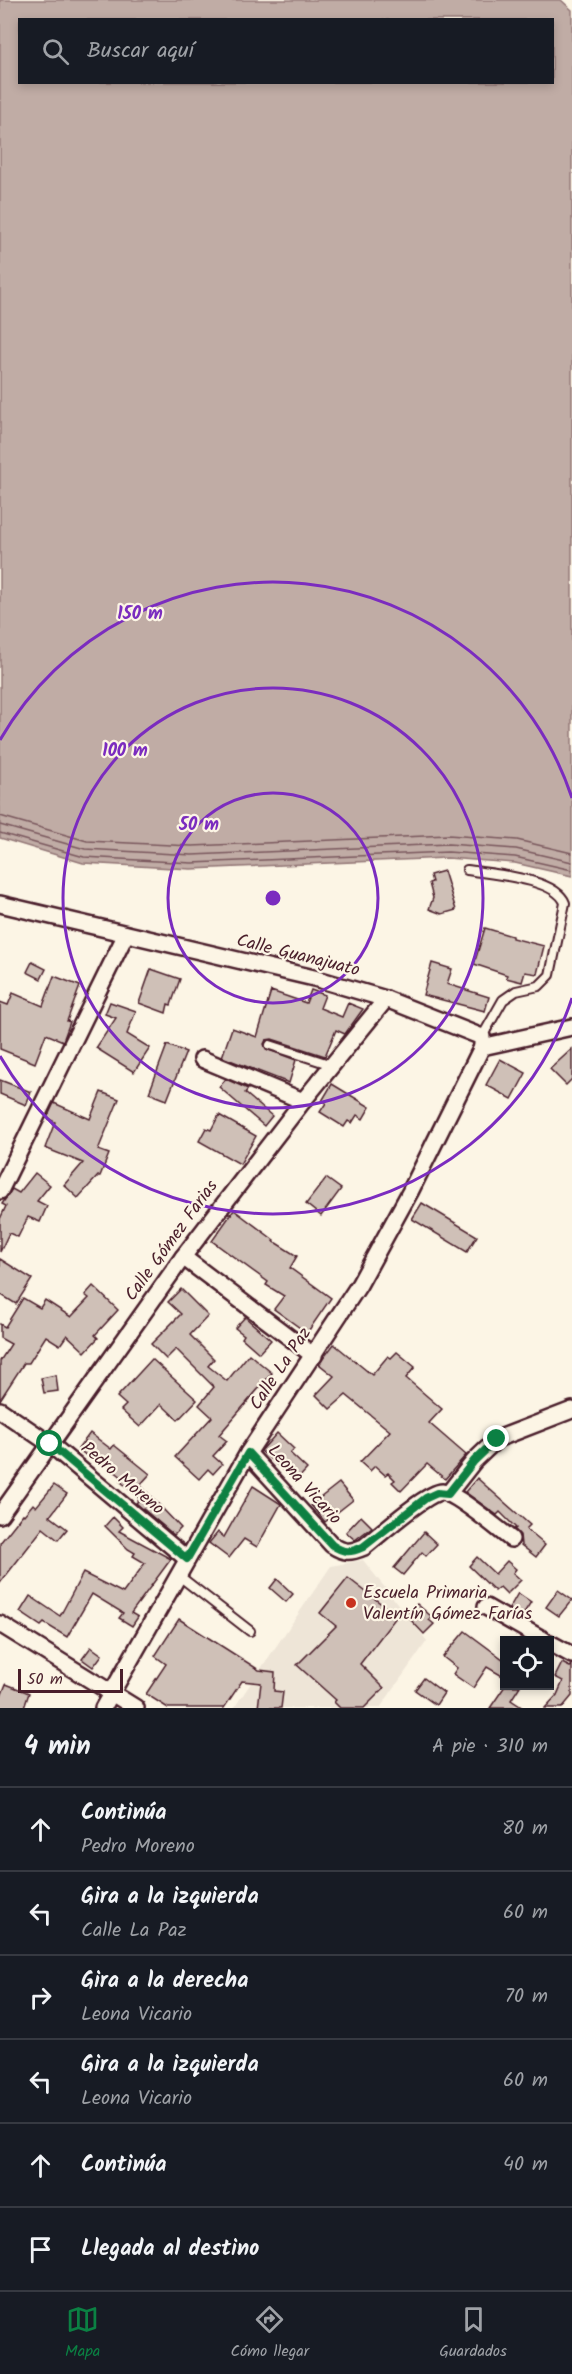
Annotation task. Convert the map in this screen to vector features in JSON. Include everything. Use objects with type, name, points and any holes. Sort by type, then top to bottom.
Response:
[{"type":"street","name":"Calle Guanajuato","points":[[0,904],[314,978],[386,999],[482,1042]]},
{"type":"street","points":[[0,1191],[126,934]]},
{"type":"street","name":"Calle Gómez Farias","points":[[0,1515],[183,1257],[303,1101],[386,999]]},
{"type":"street","points":[[482,1042],[572,1027]]},
{"type":"street","name":"Calle La Paz","points":[[103,1708],[248,1453],[359,1285],[405,1202],[482,1042]]},
{"type":"street","points":[[202,1059],[303,1101]]},
{"type":"street","points":[[183,1257],[314,1356]]},
{"type":"street","name":"Pedro Moreno","points":[[0,1410],[50,1444],[187,1559]]},
{"type":"street","points":[[511,1539],[448,1494],[474,1461],[497,1439],[572,1410]]},
{"type":"street","name":"Leona Vicario","points":[[248,1453],[332,1545],[342,1551],[352,1552],[363,1547],[431,1495],[448,1494]]},
{"type":"street","points":[[486,1607],[535,1636]]},
{"type":"street","points":[[0,1624],[136,1708]]},
{"type":"street","points":[[554,1646],[572,1655]]},
{"type":"lane","points":[[467,870],[546,886],[560,894],[565,903],[550,975],[538,986],[516,991],[503,1000],[482,1042]]},
{"type":"lane","points":[[270,1046],[332,1065]]},
{"type":"lane","points":[[178,1575],[250,1630]]},
{"type":"shaded area","name":"Escuela Primaria Valentín Gómez Farías","points":[[363,1560],[427,1641],[380,1708],[234,1708],[331,1566]]},
{"type":"water","points":[[0,0],[561,0],[572,10],[572,876],[515,863],[447,858],[191,869],[83,863],[0,838]]},
{"type":"building","points":[[444,871],[456,910],[442,914],[429,909],[433,898],[429,883],[432,882],[430,875]]},
{"type":"building","points":[[485,928],[544,946],[537,974],[525,972],[522,982],[506,978],[507,975],[474,964]]},
{"type":"building","points":[[32,962],[46,969],[41,979],[27,972]]},
{"type":"building","points":[[432,963],[452,969],[447,984],[489,997],[485,1011],[423,995]]},
{"type":"building","points":[[151,969],[180,979],[166,1013],[139,1003]]},
{"type":"building","points":[[54,976],[80,986],[67,1021],[70,1022],[63,1041],[46,1034],[35,1063],[0,1049],[0,1002],[8,1005],[13,993],[43,1006]]},
{"type":"building","points":[[311,990],[325,995],[320,1008],[342,1017],[348,1003],[363,1009],[345,1034],[336,1030],[325,1056],[272,1039],[266,1040],[264,1044],[266,1049],[296,1060],[289,1083],[222,1057],[232,1028],[257,1037],[271,991],[306,1003]]},
{"type":"building","points":[[110,1002],[136,1011],[127,1034],[150,1048],[134,1072],[96,1048],[116,1018],[105,1014]]},
{"type":"building","points":[[167,1045],[186,1052],[167,1100],[149,1093]]},
{"type":"building","points":[[572,1049],[572,1079],[566,1085],[550,1069]]},
{"type":"building","points":[[500,1059],[526,1073],[512,1099],[486,1085]]},
{"type":"building","points":[[226,1079],[248,1089],[245,1093],[272,1116],[264,1126],[219,1087]]},
{"type":"building","points":[[0,1080],[31,1092],[26,1105],[0,1094]]},
{"type":"building","points":[[332,1084],[370,1107],[363,1119],[357,1115],[352,1123],[348,1121],[344,1127],[320,1112],[326,1103],[322,1101]]},
{"type":"building","points":[[101,1092],[119,1099],[98,1150],[109,1154],[100,1176],[78,1198],[64,1185],[83,1163],[45,1148],[55,1122],[47,1118],[54,1103],[90,1119]]},
{"type":"building","points":[[219,1115],[256,1136],[240,1164],[199,1141],[206,1128],[211,1130]]},
{"type":"building","points":[[35,1173],[50,1185],[37,1201],[47,1206],[40,1222],[28,1217],[18,1237],[9,1233],[0,1252],[0,1219],[6,1206],[2,1204],[12,1189],[19,1193]]},
{"type":"building","points":[[326,1178],[341,1189],[321,1216],[306,1204]]},
{"type":"building","points":[[422,1203],[477,1236],[467,1252],[412,1219]]},
{"type":"building","points":[[234,1210],[273,1241],[297,1256],[290,1268],[331,1298],[307,1333],[274,1309],[284,1296],[266,1285],[268,1282],[212,1241]]},
{"type":"building","points":[[0,1259],[32,1279],[16,1304],[0,1294]]},
{"type":"building","points":[[93,1286],[118,1310],[95,1335],[98,1338],[85,1352],[67,1335],[60,1345],[46,1336],[29,1363],[24,1363],[0,1400],[0,1361],[11,1344],[0,1338],[0,1324],[5,1327],[23,1298],[40,1308],[45,1300],[71,1317],[89,1298],[85,1295]]},
{"type":"building","points":[[181,1289],[208,1316],[190,1335],[214,1359],[208,1366],[227,1381],[249,1354],[272,1373],[219,1435],[227,1441],[213,1456],[222,1464],[213,1474],[208,1469],[199,1479],[175,1457],[212,1417],[199,1405],[214,1387],[176,1349],[166,1359],[151,1344],[181,1314],[168,1302]]},
{"type":"building","points":[[245,1317],[271,1340],[259,1353],[242,1338],[244,1335],[235,1328]]},
{"type":"building","points":[[334,1344],[372,1375],[388,1356],[391,1358],[397,1352],[415,1367],[406,1378],[442,1409],[429,1423],[466,1455],[445,1479],[427,1464],[401,1491],[392,1482],[395,1480],[388,1473],[385,1475],[375,1466],[370,1471],[360,1462],[390,1431],[346,1395],[330,1409],[316,1395],[334,1376],[319,1364]]},
{"type":"building","points":[[152,1359],[197,1400],[178,1420],[161,1404],[140,1427],[121,1410],[126,1405],[117,1397]]},
{"type":"building","points":[[56,1375],[58,1391],[44,1393],[41,1378]]},
{"type":"building","points":[[90,1433],[111,1449],[114,1445],[150,1474],[140,1485],[181,1528],[174,1535],[136,1503],[140,1499],[120,1481],[123,1478],[90,1452],[87,1456],[78,1449]]},
{"type":"building","points":[[277,1433],[294,1449],[290,1453],[307,1469],[296,1481],[261,1451]]},
{"type":"building","points":[[477,1478],[530,1525],[526,1529],[545,1545],[536,1557],[521,1545],[520,1535],[514,1529],[516,1528],[500,1512],[497,1515],[465,1492]]},
{"type":"building","points":[[339,1483],[353,1500],[325,1522],[311,1505]]},
{"type":"building","points":[[54,1485],[67,1494],[50,1516],[67,1529],[58,1540],[43,1528],[0,1583],[0,1543],[23,1514],[33,1504],[36,1507]]},
{"type":"building","points":[[253,1486],[281,1504],[257,1547],[244,1539],[229,1558],[209,1543],[218,1532],[224,1537]]},
{"type":"building","points":[[361,1516],[372,1527],[355,1540],[346,1532]]},
{"type":"building","points":[[113,1517],[123,1527],[119,1531],[171,1559],[131,1613],[138,1617],[132,1626],[119,1618],[123,1613],[92,1594],[67,1637],[44,1623],[41,1626],[20,1612],[30,1596],[60,1616],[83,1573],[123,1593],[145,1563],[133,1556],[135,1553],[105,1526]]},
{"type":"building","points":[[424,1532],[437,1544],[426,1556],[422,1552],[403,1575],[394,1568]]},
{"type":"building","points":[[477,1557],[495,1574],[507,1561],[516,1569],[513,1573],[521,1580],[507,1594],[500,1587],[495,1591],[469,1566]]},
{"type":"building","points":[[348,1578],[397,1616],[360,1664],[384,1688],[364,1708],[340,1708],[334,1702],[336,1700],[297,1665],[336,1626],[320,1613]]},
{"type":"building","points":[[277,1579],[293,1594],[286,1602],[270,1588]]},
{"type":"building","points":[[558,1590],[572,1600],[559,1616],[546,1607]]},
{"type":"building","points":[[518,1593],[531,1602],[522,1616],[509,1609]]},
{"type":"building","points":[[417,1604],[432,1617],[429,1620],[434,1624],[424,1634],[406,1615]]},
{"type":"building","points":[[179,1619],[259,1670],[275,1672],[274,1691],[283,1692],[281,1708],[258,1708],[261,1683],[242,1681],[224,1708],[168,1708],[146,1694],[166,1664],[155,1656]]},
{"type":"building","points":[[465,1631],[500,1657],[500,1675],[487,1667],[473,1688],[453,1674],[457,1668],[443,1657]]},
{"type":"building","points":[[91,1647],[102,1655],[93,1667],[82,1659]]},
{"type":"building","points":[[562,1663],[570,1667],[572,1665],[572,1696],[562,1708],[545,1708],[557,1695],[563,1681],[555,1677]]},
{"type":"building","points":[[424,1678],[444,1693],[436,1705],[415,1690]]},
{"type":"building","points":[[6,1684],[29,1693],[24,1708],[0,1708],[0,1699]]},
{"type":"building","points":[[502,1690],[517,1690],[511,1700],[523,1708],[490,1708]]},
{"type":"place","name":"Escuela Primaria Valentín Gómez Farías","points":[[351,1603]]},
{"type":"route","points":[[50,1444],[187,1559],[248,1453],[332,1545],[342,1551],[352,1552],[363,1547],[426,1498],[442,1492],[448,1494],[485,1448],[497,1439]]}]
